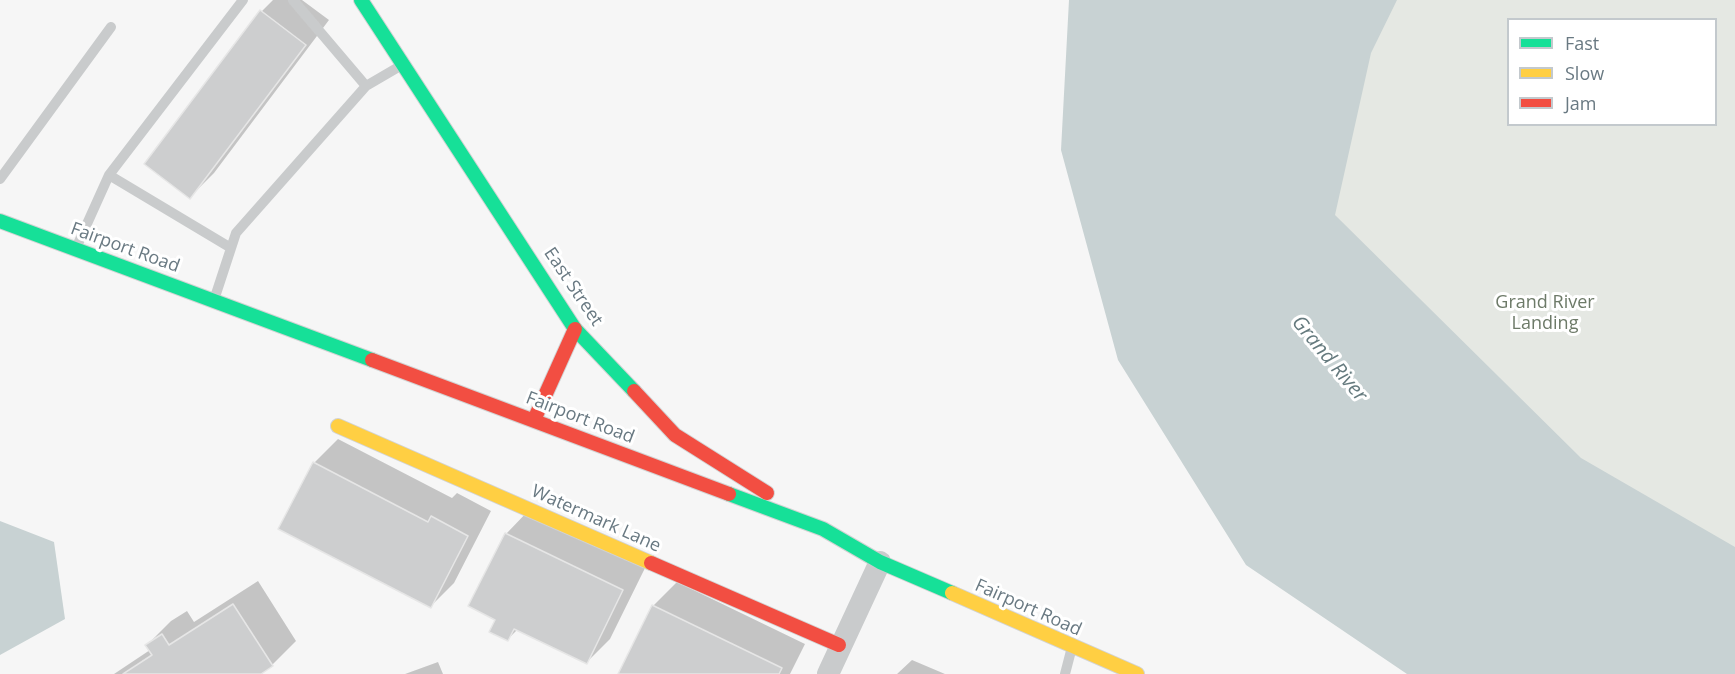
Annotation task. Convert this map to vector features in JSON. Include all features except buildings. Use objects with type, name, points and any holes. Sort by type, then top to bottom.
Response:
[{"type":"main road","name":"East Street","points":[[361,0],[575,329],[675,435],[823,529]]},
{"type":"main road","name":"Fairport Road","points":[[0,221],[823,529],[880,562],[1137,674]]},
{"type":"main road","points":[[534,420],[575,329]]},
{"type":"main road","name":"Watermark Lane","points":[[338,426],[839,645]]},
{"type":"street","points":[[828,674],[839,645],[880,562]]},
{"type":"lane","points":[[76,249],[109,175],[243,0]]},
{"type":"lane","points":[[292,0],[366,86]]},
{"type":"lane","points":[[0,179],[111,27]]},
{"type":"lane","points":[[214,300],[236,233],[366,86],[403,64]]},
{"type":"lane","points":[[109,175],[231,248]]},
{"type":"lane","points":[[1065,674],[1072,647]]},
{"type":"green space","name":"Grand River Landing","points":[[1234,0],[1735,0],[1735,663],[1366,421]]},
{"type":"water","name":"Grand River","points":[[1069,0],[1397,0],[1371,53],[1335,215],[1581,458],[1735,547],[1735,674],[1407,674],[1246,565],[1118,360],[1061,150]]},
{"type":"water","points":[[0,521],[54,542],[65,619],[0,655]]},
{"type":"traffic: fast","points":[[361,0],[575,329],[634,391]]},
{"type":"traffic: fast","points":[[0,221],[372,360]]},
{"type":"traffic: fast","points":[[729,494],[823,529],[880,562],[952,593]]},
{"type":"traffic: slow","points":[[338,426],[651,563]]},
{"type":"traffic: slow","points":[[952,593],[1137,674]]},
{"type":"traffic: jam","points":[[534,420],[575,329]]},
{"type":"traffic: jam","points":[[372,360],[729,494]]},
{"type":"traffic: jam","points":[[634,391],[675,435],[767,493]]},
{"type":"traffic: jam","points":[[651,563],[839,645]]}]
